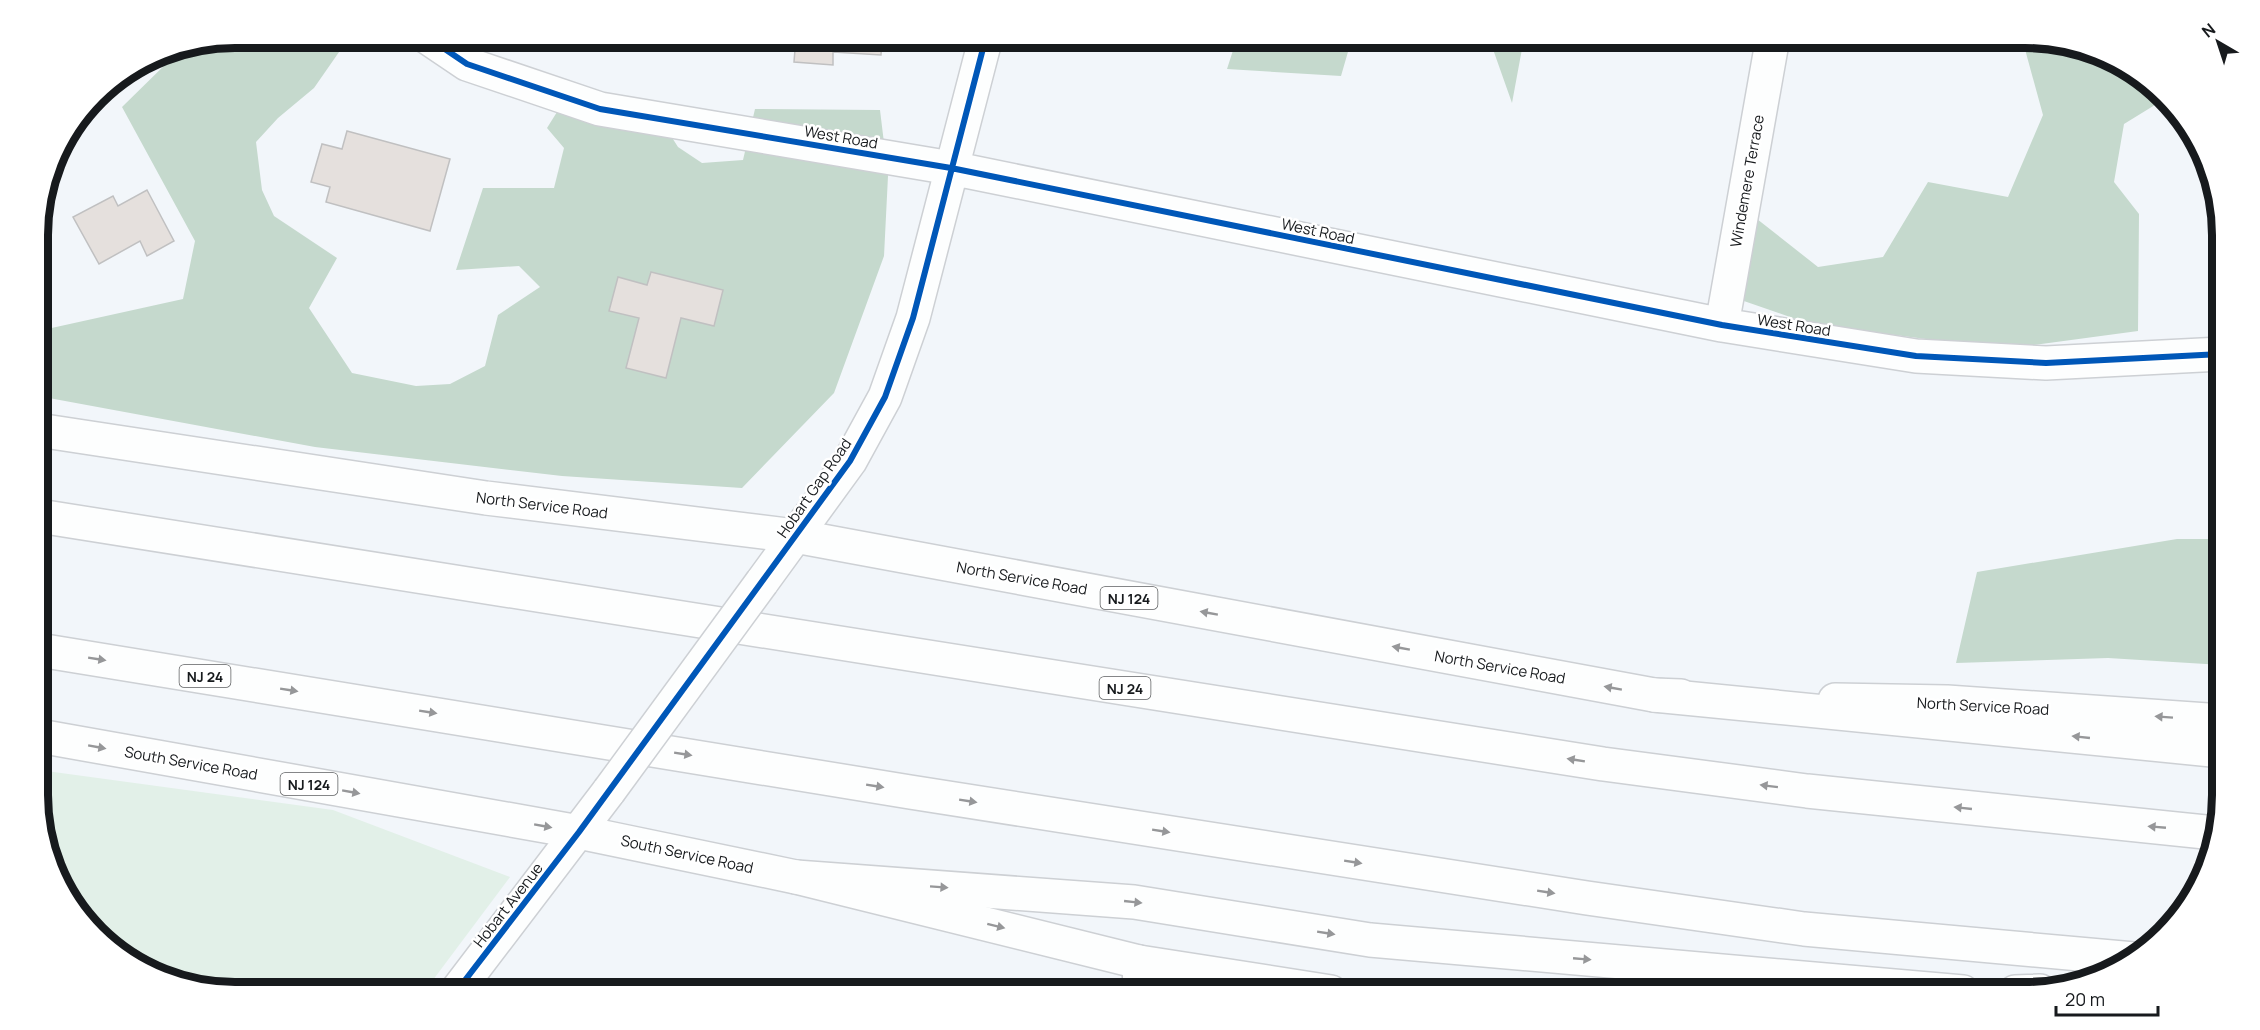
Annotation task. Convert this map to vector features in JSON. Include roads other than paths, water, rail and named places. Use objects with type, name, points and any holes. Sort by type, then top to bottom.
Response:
[{"type":"main road","name":"West Road","points":[[442,48],[467,64],[600,109],[951,168],[1722,325],[1916,356],[2046,363],[2212,354]]},
{"type":"main road","name":"Hobart Gap Road","points":[[579,832],[850,461],[885,397],[913,318],[983,48]]},
{"type":"main road","name":"Windemere Terrace","points":[[1722,325],[1771,48]]},
{"type":"main road","name":"North Service Road","points":[[48,432],[486,498],[795,536],[1654,695],[1947,702],[2212,720]]},
{"type":"main road","name":"NJ 24","points":[[48,517],[1603,764],[1831,793],[2208,832]]},
{"type":"main road","name":"NJ 24","points":[[48,651],[933,796],[1587,898],[1804,929],[2118,958]]},
{"type":"main road","points":[[1654,695],[2212,749]]},
{"type":"main road","name":"South Service Road","points":[[48,738],[579,832],[796,877],[1139,977],[1203,982]]},
{"type":"main road","name":"Hobart Avenue","points":[[464,982],[579,832]]},
{"type":"main road","points":[[796,877],[1134,902],[1370,940],[1849,982]]}]
